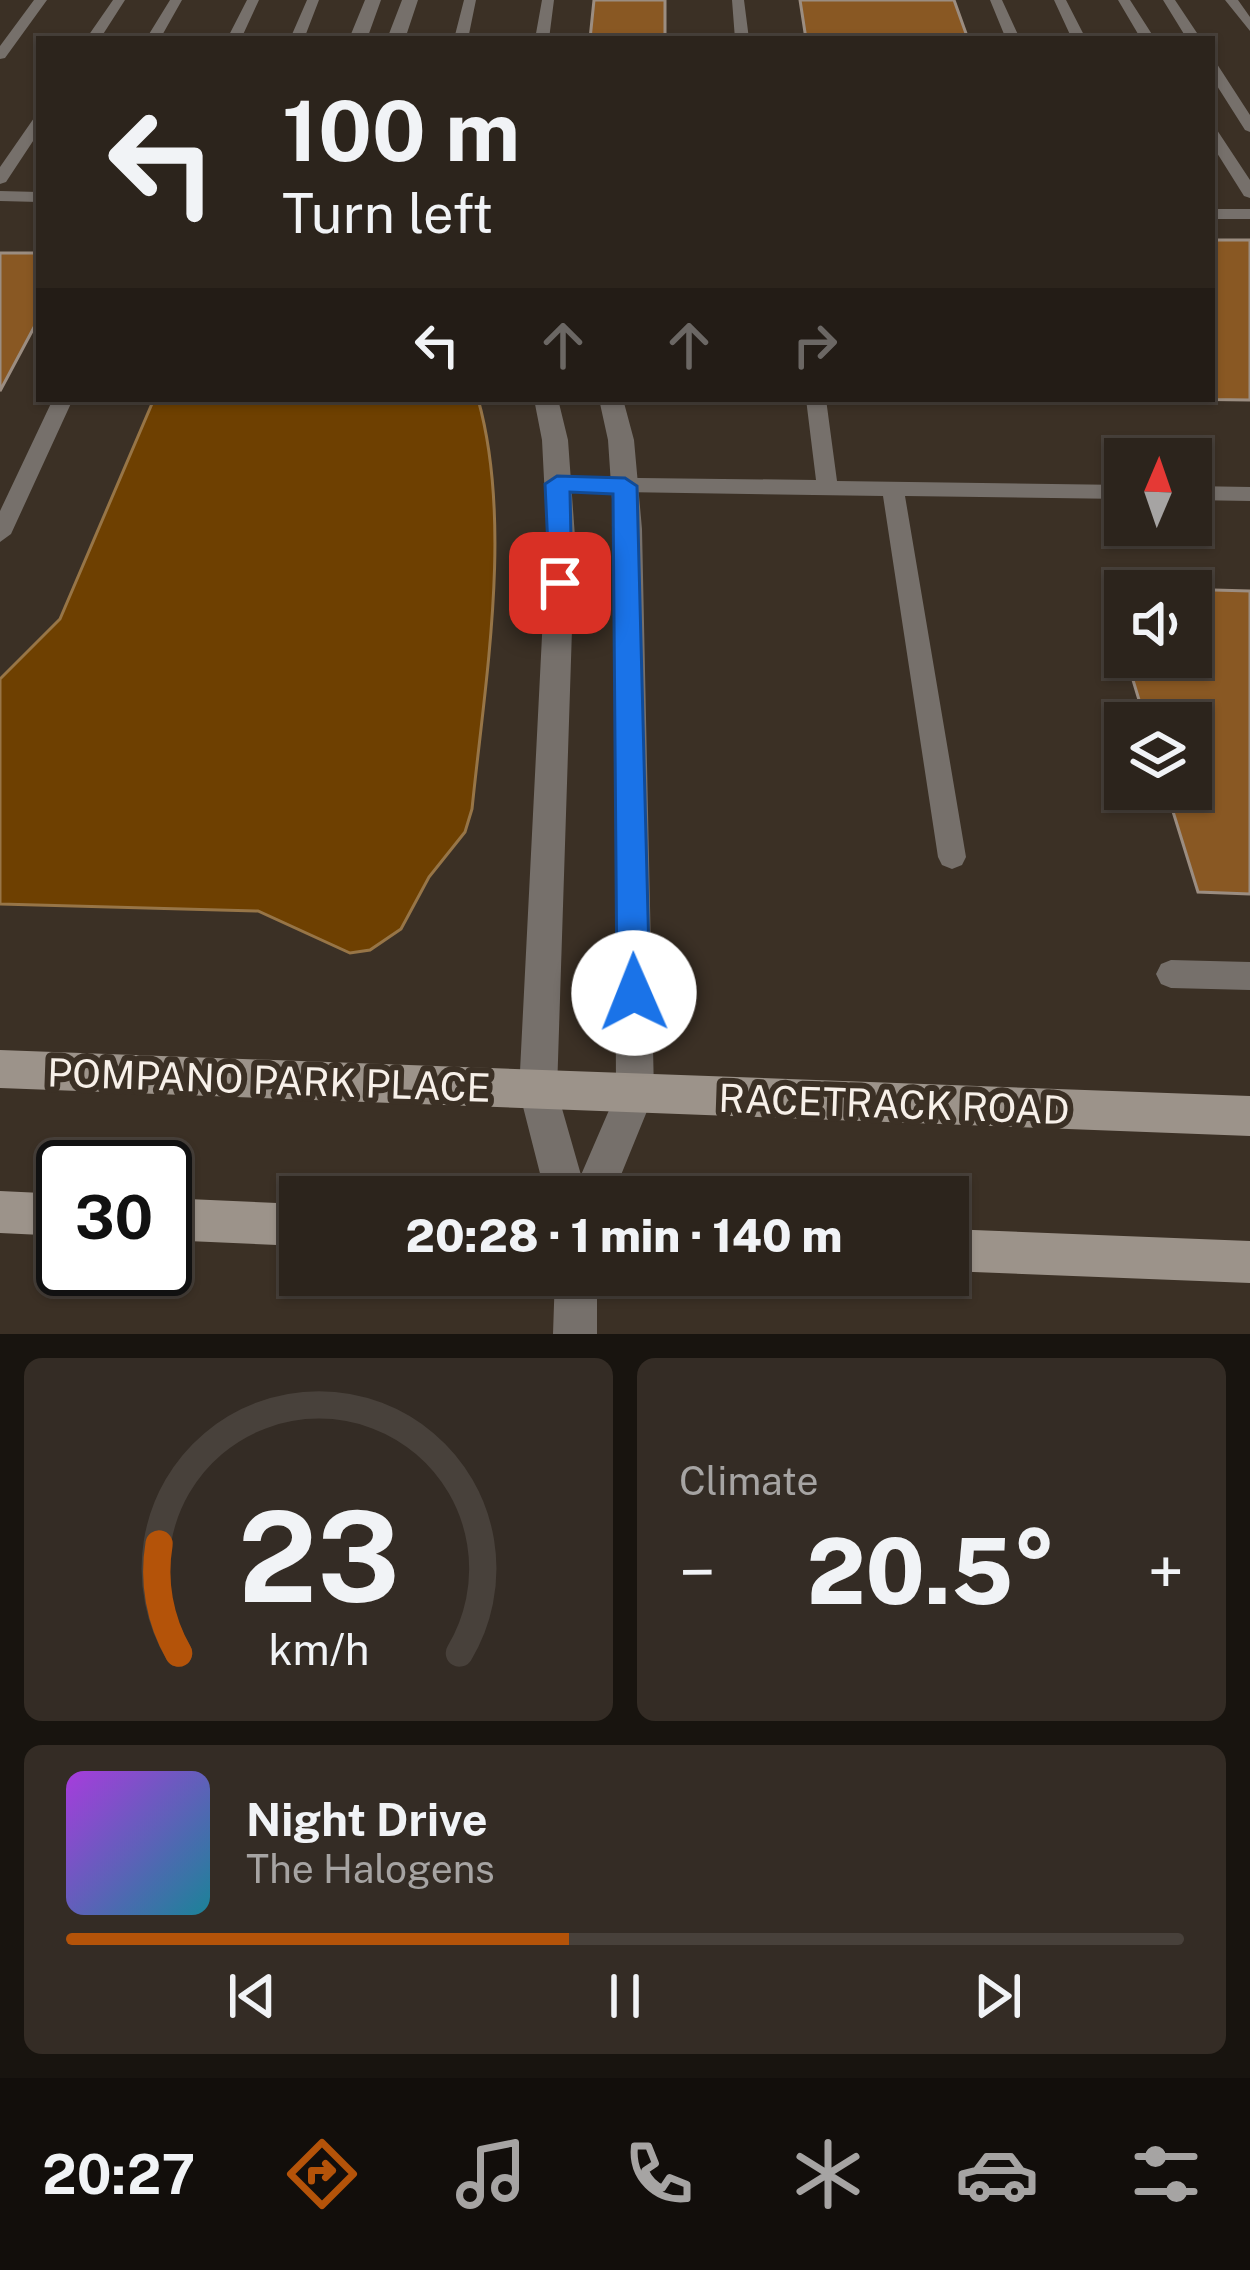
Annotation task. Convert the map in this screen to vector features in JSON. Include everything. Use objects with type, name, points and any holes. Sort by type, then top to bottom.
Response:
[{"type":"street","points":[[359,36],[373,0]]},
{"type":"street","points":[[397,36],[410,0]]},
{"type":"street","points":[[546,402],[561,537],[538,1091],[560,1176]]},
{"type":"street","points":[[601,1176],[635,1094],[625,486],[611,402]]},
{"type":"street","name":"POMPANO PARK PLACE","points":[[0,1069],[538,1091]]},
{"type":"street","name":"RACETRACK ROAD","points":[[538,1091],[1250,1116]]},
{"type":"street","points":[[0,1212],[36,1214]]},
{"type":"street","points":[[192,1220],[279,1224]]},
{"type":"street","points":[[969,1251],[1250,1262]]},
{"type":"street","points":[[574,1334],[575,1296]]},
{"type":"lane","points":[[0,55],[41,0]]},
{"type":"lane","points":[[96,36],[119,0]]},
{"type":"lane","points":[[155,36],[176,0]]},
{"type":"lane","points":[[235,36],[253,0]]},
{"type":"lane","points":[[298,36],[313,0]]},
{"type":"lane","points":[[462,36],[470,0]]},
{"type":"lane","points":[[542,36],[548,0]]},
{"type":"lane","points":[[738,0],[742,36]]},
{"type":"lane","points":[[996,0],[1012,36]]},
{"type":"lane","points":[[1060,0],[1077,36]]},
{"type":"lane","points":[[1124,0],[1146,36]]},
{"type":"lane","points":[[1169,0],[1192,36]]},
{"type":"lane","points":[[1231,0],[1250,27]]},
{"type":"lane","points":[[1215,72],[1250,127]]},
{"type":"lane","points":[[0,179],[36,125]]},
{"type":"lane","points":[[1215,137],[1243,172],[1250,193]]},
{"type":"lane","points":[[0,196],[36,197]]},
{"type":"lane","points":[[1215,214],[1250,214]]},
{"type":"lane","points":[[0,534],[62,402]]},
{"type":"lane","points":[[817,402],[827,488]]},
{"type":"lane","points":[[557,484],[1104,492]]},
{"type":"lane","points":[[893,490],[952,857]]},
{"type":"lane","points":[[1212,493],[1250,494]]},
{"type":"lane","points":[[1171,974],[1250,976]]},
{"type":"shaded area","points":[[153,402],[479,402],[494,498],[495,550],[472,809],[465,832],[429,877],[401,929],[370,950],[350,953],[258,911],[0,904],[0,679],[60,619]]},
{"type":"building","points":[[594,0],[665,0],[665,36],[590,36]]},
{"type":"building","points":[[800,0],[954,0],[967,36],[806,36]]},
{"type":"building","points":[[1215,240],[1250,240],[1250,400],[1215,400]]},
{"type":"building","points":[[0,253],[36,253],[36,324],[0,391]]},
{"type":"building","points":[[1212,590],[1250,591],[1250,894],[1198,892],[1173,810],[1212,810],[1212,702],[1140,702],[1132,678],[1212,678]]},
{"type":"route","points":[[560,583],[557,484],[625,486],[634,993]]}]
